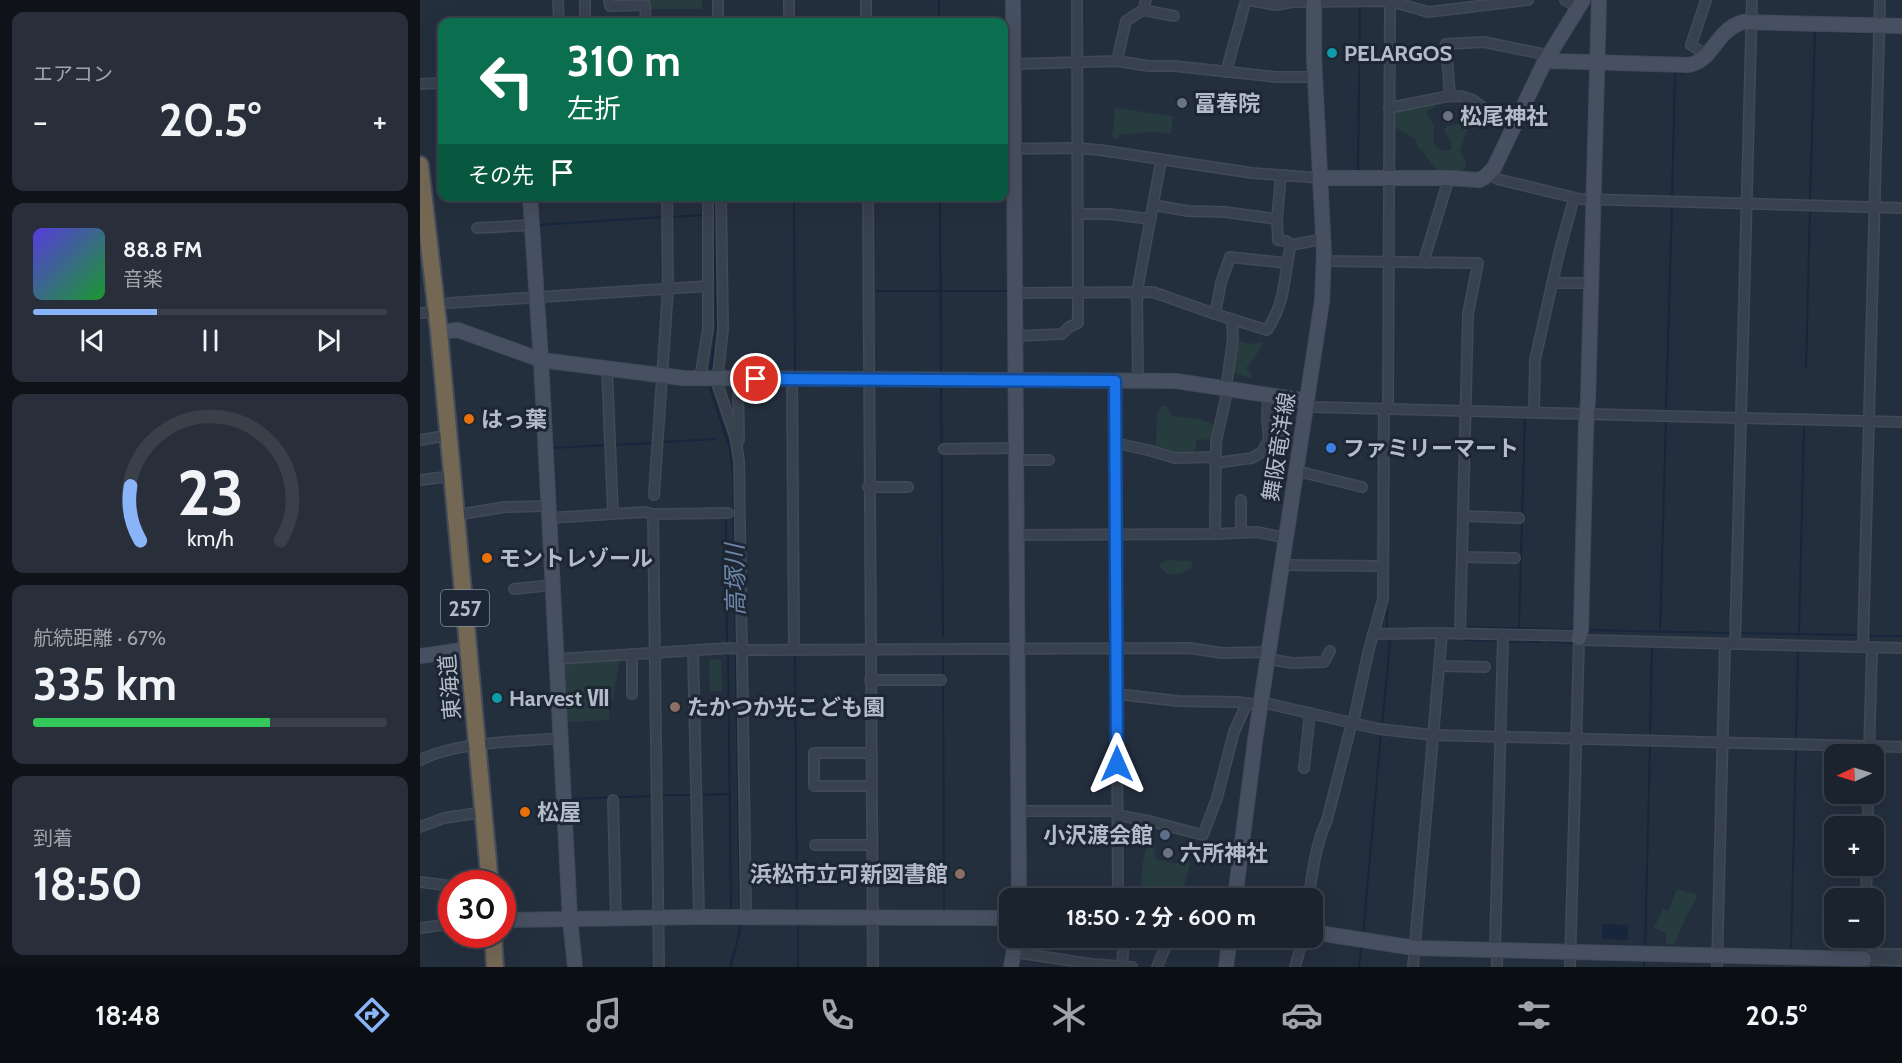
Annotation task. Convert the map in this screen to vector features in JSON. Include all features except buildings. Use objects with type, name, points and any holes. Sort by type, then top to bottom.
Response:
[{"type":"highway","name":"東海道","points":[[420,165],[426,267],[439,332],[489,870]]},
{"type":"highway","points":[[494,948],[495,967]]},
{"type":"street","points":[[558,0],[559,18]]},
{"type":"street","points":[[585,0],[585,18]]},
{"type":"street","points":[[609,0],[610,6],[645,5],[646,18]]},
{"type":"street","points":[[718,0],[718,18]]},
{"type":"street","points":[[789,0],[789,18]]},
{"type":"street","points":[[866,0],[866,18]]},
{"type":"street","points":[[1013,0],[1014,64],[1009,109],[1009,149],[1015,293],[1019,888]]},
{"type":"street","points":[[1015,336],[1062,334],[1078,322],[1077,0]]},
{"type":"street","points":[[1117,61],[1126,21],[1143,10],[1146,0]]},
{"type":"street","points":[[1226,72],[1247,0],[1276,5],[1314,1],[1390,1],[1428,12],[1480,2],[1528,0]]},
{"type":"street","points":[[1009,149],[1077,148],[1252,173],[1320,178],[1479,180],[1494,168],[1547,58],[1581,4],[1565,0]]},
{"type":"street","points":[[1570,967],[1575,738],[1581,629],[1599,0]]},
{"type":"street","points":[[1706,0],[1691,45],[1707,55]]},
{"type":"street","points":[[1717,961],[1723,742],[1741,417],[1752,0]]},
{"type":"street","points":[[1870,744],[1867,648],[1869,421],[1880,0]]},
{"type":"street","name":"舞阪竜洋線","points":[[1236,888],[1256,704],[1268,655],[1323,301],[1324,261],[1315,77],[1314,1]]},
{"type":"street","points":[[1311,888],[1316,853],[1327,820],[1383,599],[1390,1]]},
{"type":"street","points":[[1143,10],[1174,16]]},
{"type":"street","points":[[1450,96],[1446,44],[1484,42],[1543,54],[1551,61],[1688,65],[1701,61],[1728,28],[1743,22],[1902,26]]},
{"type":"street","points":[[1014,64],[1117,61],[1276,77],[1315,77]]},
{"type":"street","points":[[420,84],[438,83]]},
{"type":"street","points":[[1389,108],[1450,96],[1470,98],[1493,116],[1515,126]]},
{"type":"street","points":[[1138,381],[1137,292],[1161,161]]},
{"type":"street","points":[[1490,173],[1497,179],[1574,198],[1594,200],[1902,208]]},
{"type":"street","points":[[1281,175],[1277,219],[1278,240],[1291,244],[1323,239]]},
{"type":"street","points":[[1425,263],[1449,178]]},
{"type":"street","points":[[1534,412],[1535,360],[1574,198]]},
{"type":"street","points":[[530,201],[541,360],[570,919],[575,967]]},
{"type":"street","points":[[654,495],[668,289],[667,201]]},
{"type":"street","points":[[708,201],[709,379],[718,387],[738,448]]},
{"type":"street","points":[[709,379],[723,329],[721,201]]},
{"type":"street","points":[[868,201],[868,487],[873,967]]},
{"type":"street","points":[[1153,205],[1188,211],[1225,212],[1277,219]]},
{"type":"street","points":[[1078,214],[1109,214],[1151,219]]},
{"type":"street","points":[[477,228],[532,225]]},
{"type":"street","points":[[1015,293],[1137,292],[1161,294],[1267,330],[1283,295],[1286,263],[1291,244]]},
{"type":"street","points":[[1215,314],[1221,283],[1230,257],[1286,263]]},
{"type":"street","points":[[1324,261],[1478,263],[1468,314],[1460,633]]},
{"type":"street","points":[[1552,283],[1592,283]]},
{"type":"street","points":[[435,309],[537,297],[708,286]]},
{"type":"street","points":[[1215,534],[1215,442],[1227,388],[1233,339],[1232,319]]},
{"type":"street","points":[[439,332],[458,330],[541,360],[662,376],[709,379],[1176,381],[1301,400],[1313,407],[1902,422]]},
{"type":"street","points":[[607,369],[613,514]]},
{"type":"street","points":[[738,379],[738,648],[742,917]]},
{"type":"street","points":[[792,379],[794,650]]},
{"type":"street","points":[[1115,381],[1118,888]]},
{"type":"street","points":[[1115,442],[1175,458],[1215,460],[1252,458],[1262,452],[1269,439],[1268,395]]},
{"type":"street","points":[[420,440],[449,435]]},
{"type":"street","points":[[1269,439],[1301,442]]},
{"type":"street","points":[[944,448],[1016,454],[1049,460]]},
{"type":"street","points":[[1297,471],[1362,487]]},
{"type":"street","points":[[420,480],[452,476]]},
{"type":"street","points":[[868,487],[908,487]]},
{"type":"street","points":[[1241,500],[1241,532]]},
{"type":"street","points":[[456,515],[505,507],[549,512],[613,514],[728,513]]},
{"type":"street","points":[[653,514],[659,967]]},
{"type":"street","points":[[1463,516],[1519,518]]},
{"type":"street","points":[[1017,535],[1257,532],[1286,538]]},
{"type":"street","points":[[1462,557],[1515,558]]},
{"type":"street","points":[[1282,565],[1383,566]]},
{"type":"street","points":[[514,589],[553,585]]},
{"type":"street","points":[[1413,967],[1442,633]]},
{"type":"street","points":[[1373,634],[1460,633],[1574,636],[1584,640],[1902,648]]},
{"type":"street","points":[[1497,967],[1503,635]]},
{"type":"street","points":[[557,659],[738,648],[794,650],[1189,648],[1222,653],[1268,655],[1292,663],[1324,662],[1330,651]]},
{"type":"street","points":[[420,656],[469,649]]},
{"type":"street","points":[[693,650],[699,917]]},
{"type":"street","points":[[632,654],[633,694]]},
{"type":"street","points":[[1439,666],[1485,667]]},
{"type":"street","points":[[870,680],[940,680]]},
{"type":"street","points":[[1117,694],[1256,704],[1310,713],[1379,729],[1433,735],[1723,742],[1824,747]]},
{"type":"street","points":[[1018,811],[1117,813],[1203,835],[1217,798],[1234,732],[1256,704]]},
{"type":"street","points":[[1304,768],[1310,713]]},
{"type":"street","points":[[420,760],[440,752],[478,746],[561,738]]},
{"type":"street","points":[[1884,749],[1902,747]]},
{"type":"street","points":[[870,753],[814,753],[814,786],[871,786]]},
{"type":"street","points":[[614,800],[616,918]]},
{"type":"street","points":[[420,827],[440,819],[484,812]]},
{"type":"street","points":[[814,845],[871,845]]},
{"type":"street","points":[[420,882],[438,884]]},
{"type":"street","points":[[516,920],[699,917],[999,918]]},
{"type":"street","points":[[420,928],[438,926]]},
{"type":"street","points":[[1323,934],[1414,948],[1570,951],[1717,961],[1864,963],[1902,961]]},
{"type":"street","points":[[1011,967],[1014,948]]},
{"type":"street","points":[[1027,948],[1091,964],[1132,967]]},
{"type":"street","points":[[1122,966],[1123,948]]},
{"type":"street","points":[[1157,967],[1165,948]]},
{"type":"street","points":[[1226,967],[1229,948]]},
{"type":"street","points":[[1295,967],[1300,948]]},
{"type":"street","points":[[1864,963],[1865,948]]},
{"type":"street","points":[[1864,963],[1878,954],[1902,954]]},
{"type":"street","points":[[1864,963],[1876,967]]},
{"type":"green space","points":[[613,0],[702,0],[702,9],[649,9],[648,1],[613,2]]},
{"type":"green space","points":[[1434,102],[1435,107],[1428,110],[1427,116],[1434,125],[1433,140],[1437,148],[1441,151],[1451,150],[1451,141],[1444,130],[1447,126],[1461,124],[1468,128],[1460,151],[1467,163],[1460,172],[1450,173],[1437,170],[1418,148],[1415,139],[1395,125],[1398,110]]},
{"type":"green space","points":[[1115,108],[1173,116],[1171,134],[1153,132],[1119,135],[1118,139],[1112,138]]},
{"type":"green space","points":[[1239,341],[1250,344],[1262,343],[1246,368],[1252,374],[1251,378],[1236,374],[1233,370],[1236,346]]},
{"type":"green space","points":[[1162,406],[1166,406],[1172,416],[1196,418],[1211,424],[1216,428],[1213,439],[1197,440],[1194,455],[1172,454],[1168,448],[1163,451],[1156,450],[1157,413]]},
{"type":"green space","points":[[1167,560],[1190,561],[1192,567],[1180,574],[1167,573],[1160,567],[1160,563]]},
{"type":"green space","points":[[620,658],[613,698],[609,707],[609,720],[564,722],[561,666],[564,662]]},
{"type":"green space","points":[[721,659],[722,691],[710,691],[709,660]]},
{"type":"green space","points":[[1151,841],[1156,844],[1156,859],[1176,864],[1183,859],[1189,860],[1184,888],[1141,888],[1143,859]]},
{"type":"green space","points":[[1677,889],[1698,895],[1674,945],[1666,944],[1666,933],[1654,928],[1663,909],[1668,911]]},
{"type":"water","name":"高塚川","points":[[713,201],[717,201],[719,329],[710,384],[732,450],[734,473],[741,930],[732,967],[729,967],[739,930],[732,473],[729,450],[708,384],[715,329]]},
{"type":"water","points":[[1602,924],[1628,925],[1628,940],[1602,939]]},
{"type":"waterway","points":[[563,0],[564,18]]},
{"type":"waterway","points":[[939,0],[939,18]]},
{"type":"waterway","points":[[1358,172],[1360,4]]},
{"type":"waterway","points":[[1756,29],[1874,33]]},
{"type":"waterway","points":[[1810,202],[1815,31]]},
{"type":"waterway","points":[[1884,33],[1902,33]]},
{"type":"waterway","points":[[1672,198],[1675,73],[1696,70],[1705,66],[1713,58]]},
{"type":"waterway","points":[[1384,187],[1384,257]]},
{"type":"waterway","points":[[794,201],[795,374]]},
{"type":"waterway","points":[[940,201],[941,374]]},
{"type":"waterway","points":[[1666,411],[1672,206]]},
{"type":"waterway","points":[[1806,368],[1810,209]]},
{"type":"waterway","points":[[671,217],[704,215]]},
{"type":"waterway","points":[[538,225],[663,217]]},
{"type":"waterway","points":[[872,291],[1010,291]]},
{"type":"waterway","points":[[941,384],[943,637]]},
{"type":"waterway","points":[[1519,629],[1525,416]]},
{"type":"waterway","points":[[1660,632],[1666,419]]},
{"type":"waterway","points":[[1799,634],[1804,423]]},
{"type":"waterway","points":[[662,442],[715,439]]},
{"type":"waterway","points":[[613,445],[654,443]]},
{"type":"waterway","points":[[552,448],[608,445]]},
{"type":"waterway","points":[[648,509],[686,508]]},
{"type":"waterway","points":[[688,508],[706,508]]},
{"type":"waterway","points":[[710,508],[722,508]]},
{"type":"waterway","name":"高塚川","points":[[726,517],[727,643]]},
{"type":"waterway","points":[[1387,603],[1387,630]]},
{"type":"waterway","points":[[1439,628],[1456,627]]},
{"type":"waterway","points":[[1464,627],[1575,630]]},
{"type":"waterway","points":[[1586,630],[1731,633]]},
{"type":"waterway","points":[[1739,633],[1859,635]]},
{"type":"waterway","points":[[1867,636],[1902,636]]},
{"type":"waterway","points":[[1382,726],[1390,643],[1387,638]]},
{"type":"waterway","points":[[1465,640],[1501,641]]},
{"type":"waterway","points":[[1505,641],[1542,642]]},
{"type":"waterway","points":[[1549,642],[1559,642]]},
{"type":"waterway","points":[[1562,642],[1573,643]]},
{"type":"waterway","points":[[1650,737],[1652,645]]},
{"type":"waterway","points":[[1796,741],[1798,648]]},
{"type":"waterway","points":[[943,652],[943,676]]},
{"type":"waterway","points":[[728,653],[731,911]]},
{"type":"waterway","points":[[795,655],[797,913]]},
{"type":"waterway","points":[[650,662],[650,679]]},
{"type":"waterway","points":[[943,682],[944,867]]},
{"type":"waterway","points":[[651,687],[651,742]]},
{"type":"waterway","points":[[1363,935],[1381,733]]},
{"type":"waterway","points":[[1645,949],[1650,745]]},
{"type":"waterway","points":[[1791,952],[1796,746]]},
{"type":"waterway","points":[[651,750],[652,769]]},
{"type":"waterway","points":[[652,780],[652,830]]},
{"type":"waterway","points":[[699,795],[730,794]]},
{"type":"waterway","points":[[661,795],[691,795]]},
{"type":"waterway","points":[[569,799],[653,796]]},
{"type":"waterway","points":[[652,836],[653,866]]},
{"type":"waterway","points":[[653,870],[653,903]]},
{"type":"waterway","points":[[944,875],[944,912]]},
{"type":"waterway","points":[[798,922],[798,967]]},
{"type":"waterway","points":[[1359,967],[1361,946]]},
{"type":"waterway","points":[[1644,958],[1644,967]]},
{"type":"place","name":"PELARGOS","points":[[1332,53]]},
{"type":"place","name":"冨春院","points":[[1182,103]]},
{"type":"place","name":"松尾神社","points":[[1448,116]]},
{"type":"place","name":"はっ葉","points":[[469,419]]},
{"type":"place","name":"ファミリーマート","points":[[1331,448]]},
{"type":"place","name":"モントレゾール","points":[[487,558]]},
{"type":"place","name":"Harvest Ⅶ","points":[[497,698]]},
{"type":"place","name":"たかつか光こども園","points":[[675,707]]},
{"type":"place","name":"松屋","points":[[525,812]]},
{"type":"place","name":"小沢渡会館","points":[[1165,835]]},
{"type":"place","name":"六所神社","points":[[1168,853]]},
{"type":"place","name":"浜松市立可新図書館","points":[[960,874]]},
{"type":"route","points":[[756,379],[1115,381],[1117,764]]}]
